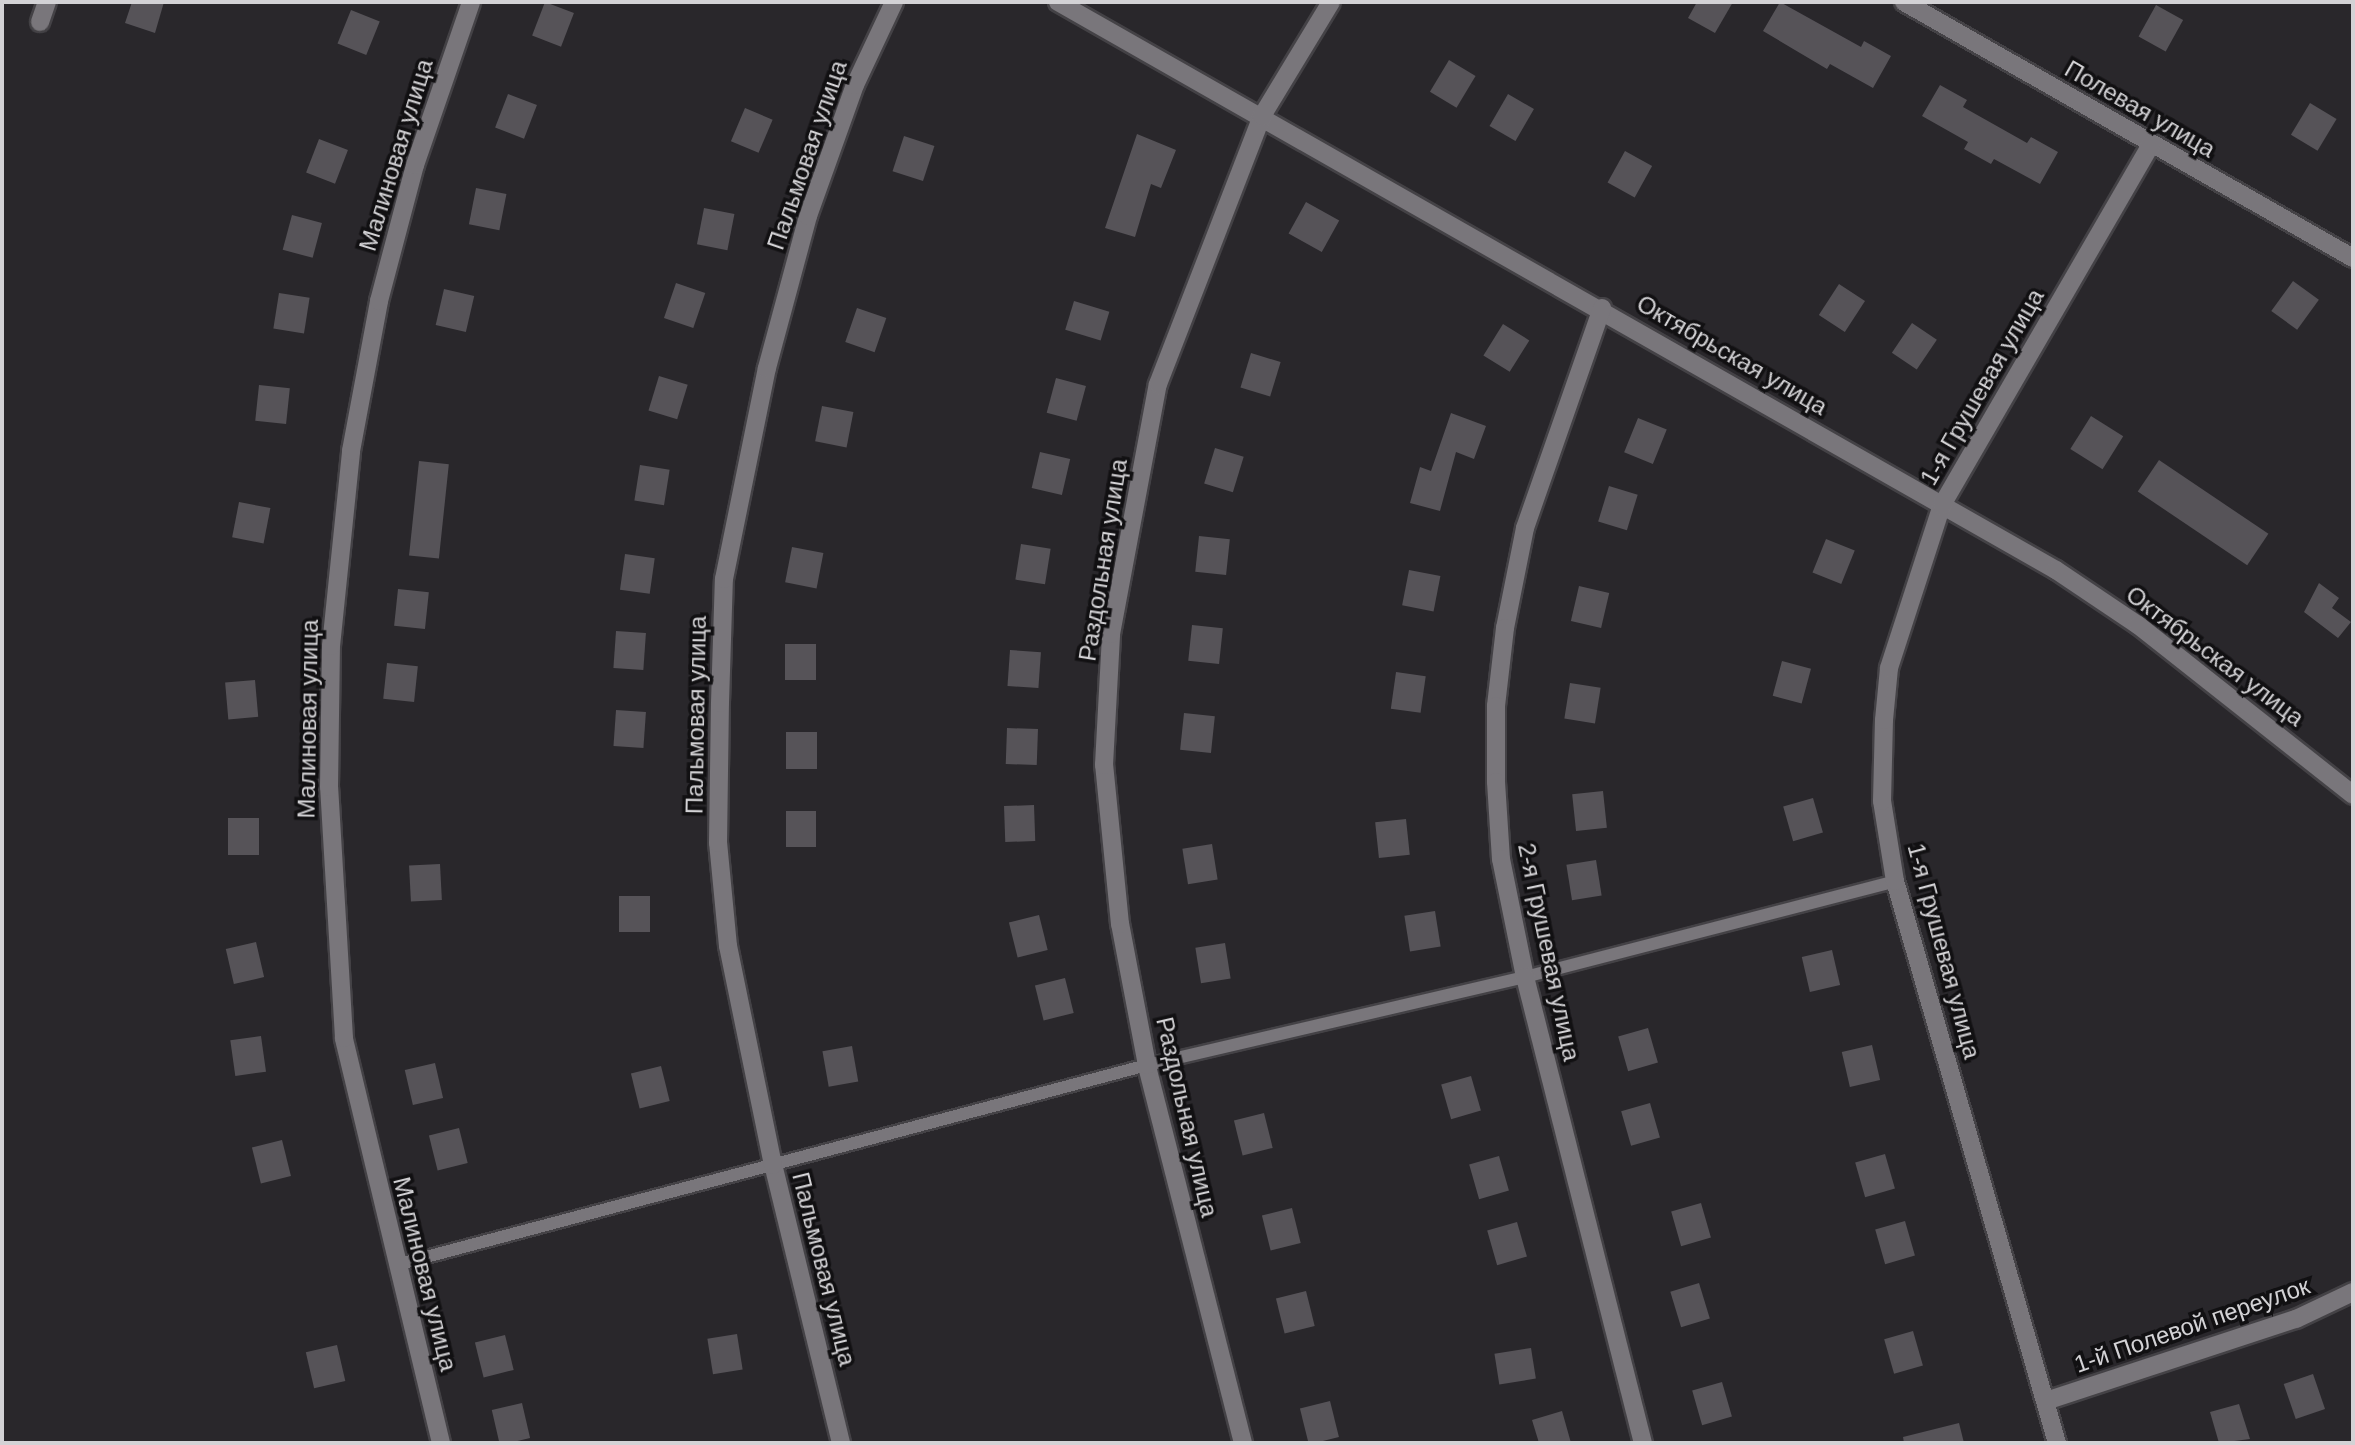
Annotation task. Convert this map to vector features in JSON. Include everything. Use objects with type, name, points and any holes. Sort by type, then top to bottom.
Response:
[{"type":"street","points":[[40,22],[47,2]]},
{"type":"street","name":"Малиновая улица","points":[[441,1443],[396,1265],[344,1038],[330,814],[331,646],[351,451],[379,301],[415,165],[471,2]]},
{"type":"street","name":"Пальмовая улица","points":[[841,1443],[773,1165],[728,946],[718,843],[724,579],[767,369],[807,216],[855,85],[894,2]]},
{"type":"street","name":"Октябрьская улица","points":[[1058,2],[1602,308],[2056,570],[2138,625],[2353,795]]},
{"type":"street","name":"Раздольная улица","points":[[1243,1443],[1147,1065],[1120,924],[1104,765],[1111,634],[1158,384],[1262,116],[1331,2]]},
{"type":"street","name":"Полевая улица","points":[[1904,2],[2353,258]]},
{"type":"street","name":"1-я Грушевая улица","points":[[2057,1443],[1895,881],[1882,801],[1889,668],[1942,505],[2151,144]]},
{"type":"street","name":"2-я Грушевая улица","points":[[1602,308],[1525,528],[1505,628],[1496,706],[1496,782],[1501,859],[1525,977],[1643,1443]]},
{"type":"street","name":"1-й Полевой переулок","points":[[2046,1401],[2296,1319],[2353,1292]]},
{"type":"lane","points":[[396,1265],[1147,1065],[1525,977],[1895,881]]},
{"type":"building","points":[[132,2],[164,2],[155,33],[125,23]]},
{"type":"building","points":[[545,2],[574,13],[561,47],[532,36]]},
{"type":"building","points":[[1697,2],[1733,2],[1715,33],[1688,18]]},
{"type":"building","points":[[1780,2],[1861,47],[1864,41],[1891,56],[1873,88],[1830,64],[1827,69],[1763,31]]},
{"type":"building","points":[[2156,5],[2183,20],[2166,52],[2139,36]]},
{"type":"building","points":[[351,10],[380,22],[366,55],[338,43]]},
{"type":"building","points":[[1449,60],[1476,76],[1457,108],[1430,92]]},
{"type":"building","points":[[1940,85],[1967,100],[1963,107],[2027,143],[2031,137],[2058,152],[2040,184],[1994,159],[1991,164],[1964,149],[1968,142],[1922,116]]},
{"type":"building","points":[[508,94],[537,105],[524,139],[495,128]]},
{"type":"building","points":[[1508,94],[1534,109],[1515,141],[1490,126]]},
{"type":"building","points":[[2310,103],[2337,119],[2318,151],[2291,135]]},
{"type":"building","points":[[745,108],[773,120],[759,153],[731,141]]},
{"type":"building","points":[[1137,134],[1176,150],[1161,188],[1151,184],[1135,237],[1105,228]]},
{"type":"building","points":[[904,136],[934,146],[923,181],[893,171]]},
{"type":"building","points":[[319,139],[348,150],[335,184],[306,173]]},
{"type":"building","points":[[1625,151],[1652,166],[1635,198],[1608,182]]},
{"type":"building","points":[[476,188],[506,194],[499,230],[469,224]]},
{"type":"building","points":[[1306,202],[1339,220],[1322,252],[1289,233]]},
{"type":"building","points":[[704,208],[734,214],[727,250],[697,244]]},
{"type":"building","points":[[292,215],[322,223],[313,258],[283,250]]},
{"type":"building","points":[[2293,281],[2319,300],[2297,330],[2271,311]]},
{"type":"building","points":[[676,283],[705,293],[693,328],[664,318]]},
{"type":"building","points":[[1839,284],[1865,301],[1845,332],[1819,315]]},
{"type":"building","points":[[444,289],[474,296],[466,332],[436,325]]},
{"type":"building","points":[[279,293],[310,298],[304,333],[273,329]]},
{"type":"building","points":[[1074,301],[1109,312],[1101,341],[1065,330]]},
{"type":"building","points":[[857,308],[886,318],[875,352],[845,342]]},
{"type":"building","points":[[1912,323],[1937,340],[1917,370],[1892,353]]},
{"type":"building","points":[[1503,324],[1529,340],[1510,372],[1483,355]]},
{"type":"building","points":[[1251,353],[1281,362],[1270,396],[1240,387]]},
{"type":"building","points":[[659,376],[688,385],[677,419],[648,410]]},
{"type":"building","points":[[1056,378],[1086,386],[1077,421],[1047,413]]},
{"type":"building","points":[[259,385],[290,388],[286,424],[255,421]]},
{"type":"building","points":[[822,406],[853,412],[847,447],[815,441]]},
{"type":"building","points":[[1451,413],[1486,426],[1474,459],[1456,452],[1440,511],[1410,503],[1420,467],[1431,471]]},
{"type":"building","points":[[2091,416],[2123,436],[2103,469],[2070,449]]},
{"type":"building","points":[[1638,418],[1667,430],[1653,464],[1624,452]]},
{"type":"building","points":[[1215,448],[1244,457],[1233,492],[1204,483]]},
{"type":"building","points":[[1040,452],[1070,459],[1062,495],[1032,488]]},
{"type":"building","points":[[2159,460],[2268,534],[2247,565],[2138,492]]},
{"type":"building","points":[[419,461],[449,464],[439,559],[409,555]]},
{"type":"building","points":[[640,465],[670,470],[664,505],[634,501]]},
{"type":"building","points":[[1609,486],[1638,495],[1627,530],[1598,521]]},
{"type":"building","points":[[239,502],[270,508],[264,543],[232,537]]},
{"type":"building","points":[[1199,536],[1230,539],[1226,575],[1195,572]]},
{"type":"building","points":[[1826,539],[1855,551],[1841,584],[1813,572]]},
{"type":"building","points":[[1021,544],[1051,549],[1045,584],[1015,580]]},
{"type":"building","points":[[792,547],[823,553],[817,588],[785,582]]},
{"type":"building","points":[[625,554],[655,558],[650,594],[620,590]]},
{"type":"building","points":[[1409,570],[1440,576],[1434,611],[1402,605]]},
{"type":"building","points":[[2319,583],[2339,598],[2332,608],[2351,622],[2338,638],[2304,612]]},
{"type":"building","points":[[1579,586],[1609,593],[1601,628],[1571,621]]},
{"type":"building","points":[[398,589],[429,592],[425,629],[394,626]]},
{"type":"building","points":[[1192,625],[1223,628],[1219,664],[1188,661]]},
{"type":"building","points":[[616,631],[646,633],[643,670],[613,668]]},
{"type":"building","points":[[785,644],[816,644],[816,680],[785,680]]},
{"type":"building","points":[[1010,650],[1041,652],[1038,688],[1007,686]]},
{"type":"building","points":[[1782,661],[1811,669],[1802,704],[1773,696]]},
{"type":"building","points":[[387,663],[418,666],[414,702],[383,699]]},
{"type":"building","points":[[1396,672],[1426,676],[1421,713],[1391,709]]},
{"type":"building","points":[[255,680],[258,717],[228,719],[225,683]]},
{"type":"building","points":[[1570,683],[1601,688],[1595,723],[1564,719]]},
{"type":"building","points":[[616,710],[646,712],[643,748],[613,746]]},
{"type":"building","points":[[1184,713],[1215,716],[1211,753],[1180,750]]},
{"type":"building","points":[[1007,728],[1038,729],[1037,765],[1006,764]]},
{"type":"building","points":[[786,732],[817,732],[817,769],[786,769]]},
{"type":"building","points":[[1603,791],[1607,828],[1576,831],[1572,794]]},
{"type":"building","points":[[1813,798],[1823,833],[1793,841],[1783,807]]},
{"type":"building","points":[[1034,805],[1035,841],[1005,842],[1004,806]]},
{"type":"building","points":[[786,811],[816,811],[816,847],[786,847]]},
{"type":"building","points":[[228,818],[259,818],[259,855],[228,855]]},
{"type":"building","points":[[1406,819],[1410,855],[1379,858],[1375,822]]},
{"type":"building","points":[[1212,844],[1218,880],[1188,884],[1182,849]]},
{"type":"building","points":[[1596,860],[1602,896],[1572,900],[1566,865]]},
{"type":"building","points":[[440,864],[442,900],[411,902],[409,866]]},
{"type":"building","points":[[619,896],[650,896],[650,932],[619,932]]},
{"type":"building","points":[[1435,911],[1441,947],[1410,951],[1404,916]]},
{"type":"building","points":[[1039,915],[1048,950],[1018,957],[1009,922]]},
{"type":"building","points":[[256,942],[264,977],[234,984],[226,949]]},
{"type":"building","points":[[1225,943],[1231,979],[1201,983],[1195,948]]},
{"type":"building","points":[[1832,950],[1840,985],[1810,992],[1802,957]]},
{"type":"building","points":[[1065,978],[1074,1013],[1044,1020],[1035,985]]},
{"type":"building","points":[[1648,1028],[1658,1063],[1628,1071],[1618,1037]]},
{"type":"building","points":[[261,1036],[266,1072],[235,1076],[230,1040]]},
{"type":"building","points":[[1872,1045],[1880,1080],[1850,1087],[1842,1052]]},
{"type":"building","points":[[852,1046],[858,1081],[829,1087],[822,1051]]},
{"type":"building","points":[[435,1063],[443,1098],[413,1105],[405,1070]]},
{"type":"building","points":[[661,1066],[670,1101],[640,1108],[631,1073]]},
{"type":"building","points":[[1471,1076],[1481,1111],[1451,1119],[1441,1085]]},
{"type":"building","points":[[1650,1103],[1660,1138],[1631,1146],[1621,1111]]},
{"type":"building","points":[[1264,1113],[1273,1148],[1243,1155],[1234,1120]]},
{"type":"building","points":[[459,1128],[468,1163],[438,1170],[429,1135]]},
{"type":"building","points":[[282,1140],[291,1176],[261,1183],[252,1147]]},
{"type":"building","points":[[1885,1154],[1895,1189],[1865,1197],[1855,1163]]},
{"type":"building","points":[[1499,1156],[1509,1191],[1479,1199],[1469,1165]]},
{"type":"building","points":[[1701,1203],[1711,1238],[1681,1246],[1671,1212]]},
{"type":"building","points":[[1292,1208],[1301,1243],[1271,1250],[1262,1215]]},
{"type":"building","points":[[1905,1221],[1915,1256],[1885,1264],[1875,1230]]},
{"type":"building","points":[[1517,1222],[1527,1257],[1497,1265],[1487,1231]]},
{"type":"building","points":[[1699,1283],[1710,1318],[1681,1327],[1670,1292]]},
{"type":"building","points":[[1306,1291],[1315,1326],[1285,1333],[1276,1298]]},
{"type":"building","points":[[1913,1331],[1923,1366],[1894,1374],[1884,1339]]},
{"type":"building","points":[[737,1334],[743,1370],[713,1374],[707,1339]]},
{"type":"building","points":[[505,1335],[514,1370],[484,1377],[475,1342]]},
{"type":"building","points":[[337,1345],[345,1381],[314,1388],[306,1352]]},
{"type":"building","points":[[1531,1348],[1536,1379],[1499,1384],[1494,1354]]},
{"type":"building","points":[[2313,1374],[2325,1409],[2296,1419],[2284,1384]]},
{"type":"building","points":[[1722,1382],[1732,1417],[1702,1425],[1692,1391]]},
{"type":"building","points":[[1330,1401],[1339,1437],[1309,1443],[1300,1408]]},
{"type":"building","points":[[522,1403],[530,1438],[499,1443],[492,1410]]},
{"type":"building","points":[[2239,1404],[2250,1439],[2219,1443],[2210,1412]]},
{"type":"building","points":[[1562,1411],[1571,1443],[1539,1443],[1532,1420]]},
{"type":"building","points":[[1959,1423],[1964,1443],[1904,1443],[1903,1437]]}]
